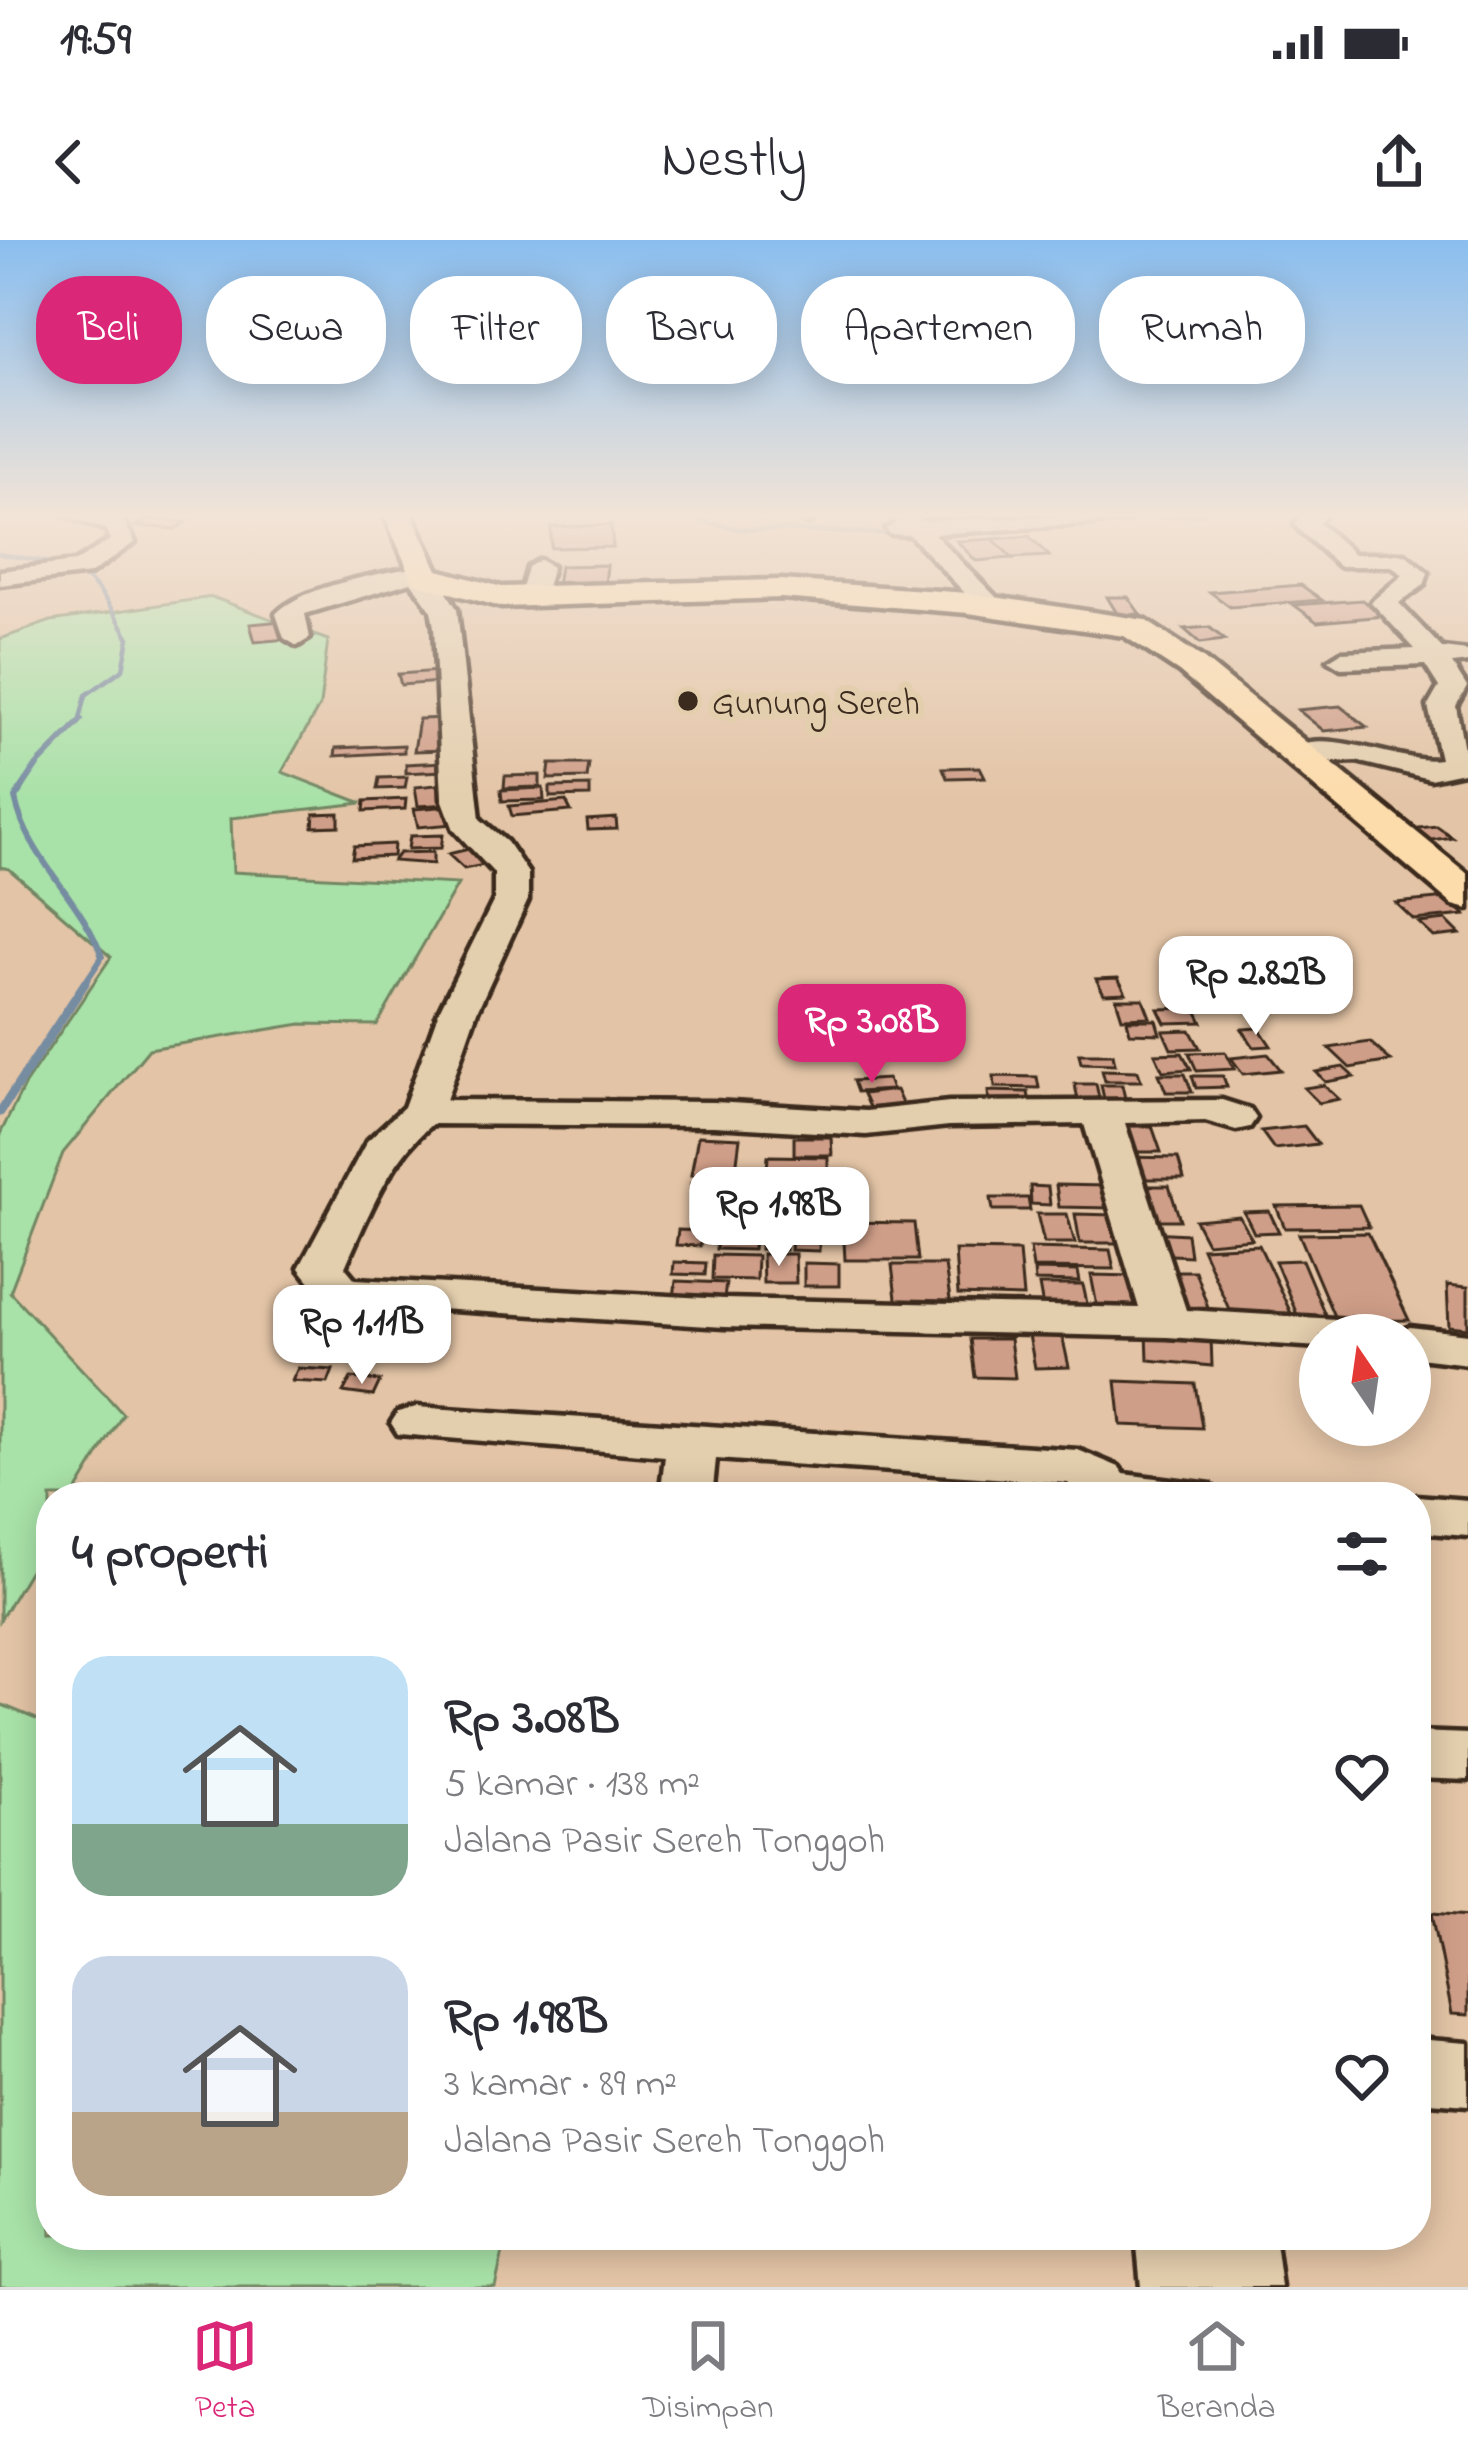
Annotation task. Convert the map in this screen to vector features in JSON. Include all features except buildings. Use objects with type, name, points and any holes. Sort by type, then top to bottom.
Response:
[{"type":"main road","points":[[1018,610],[1133,626],[1191,665],[1468,896]]},
{"type":"street","points":[[295,610],[289,614],[297,638]]},
{"type":"street","points":[[444,610],[461,810],[465,823],[495,849],[511,873],[512,900],[458,1011],[422,1112],[388,1141],[326,1259],[325,1277],[342,1292],[724,1313],[1167,1323],[1299,1332]]},
{"type":"street","points":[[1298,754],[1356,752],[1430,770],[1462,764],[1442,706],[1453,687],[1424,641],[1392,610]]},
{"type":"street","points":[[1341,660],[1468,656]]},
{"type":"street","points":[[422,1112],[714,1114],[866,1123],[949,1114],[1208,1109],[1236,1118]]},
{"type":"street","points":[[1101,1112],[1167,1323]]},
{"type":"street","points":[[1431,1345],[1468,1349]]},
{"type":"street","points":[[416,1423],[1078,1467],[1091,1470],[1098,1482]]},
{"type":"street","points":[[688,1482],[692,1444]]},
{"type":"street","points":[[1431,1515],[1468,1517]]},
{"type":"street","points":[[1431,1756],[1468,1757]]},
{"type":"street","points":[[1431,2071],[1468,2074]]},
{"type":"street","points":[[1175,2250],[1179,2287]]},
{"type":"street","points":[[1239,2250],[1243,2287]]},
{"type":"green space","points":[[128,610],[246,610],[328,640],[320,705],[282,772],[362,803],[231,818],[233,872],[458,884],[377,1025],[301,1024],[149,1049],[63,1153],[10,1292],[123,1414],[82,1482],[36,1482],[36,1560],[0,1620],[0,1134],[25,1084],[111,957],[9,869],[0,867],[0,639],[51,621]]},
{"type":"green space","points":[[0,1704],[36,1719],[36,2250],[504,2250],[495,2287],[0,2287]]},
{"type":"waterway","points":[[79,722],[86,695],[123,669],[129,638],[111,610]]},
{"type":"waterway","points":[[79,722],[37,765],[15,798],[31,841],[82,916],[102,957],[83,986]]},
{"type":"waterway","points":[[0,1112],[85,983]]},
{"type":"place","name":"Gunung Sereh","points":[[688,701]]}]
